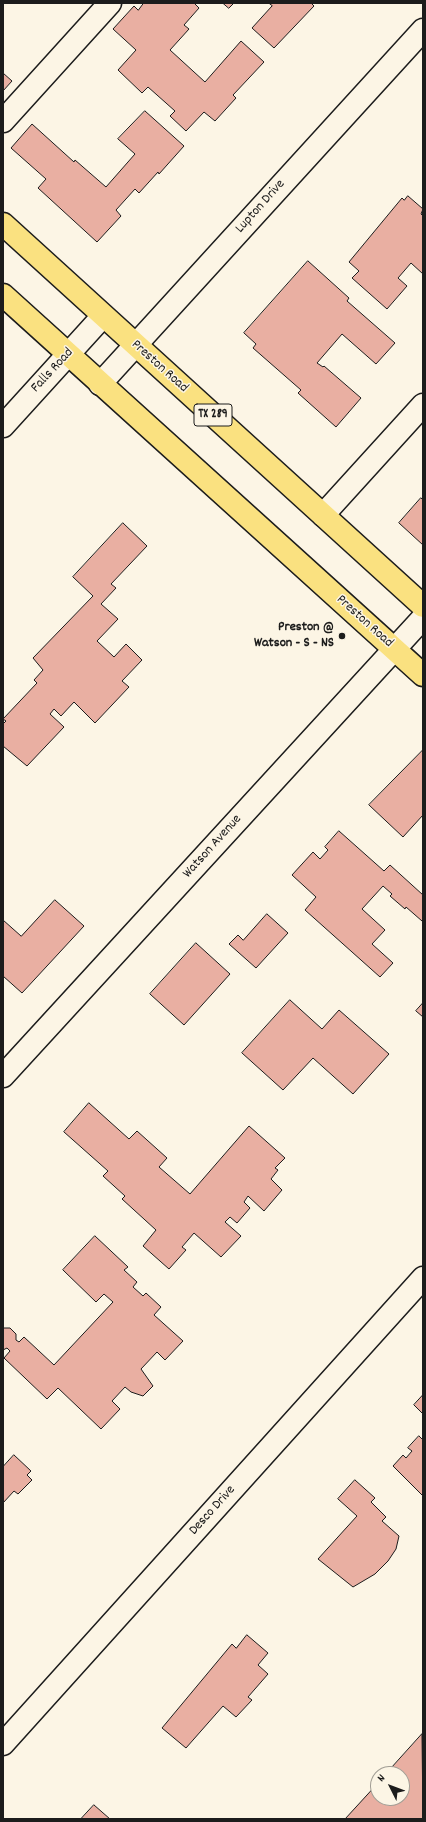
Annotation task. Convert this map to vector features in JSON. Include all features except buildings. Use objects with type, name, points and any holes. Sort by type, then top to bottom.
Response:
[{"type":"main road","name":"Preston Road","points":[[3,224],[423,606]]},
{"type":"main road","name":"Preston Road","points":[[3,295],[423,675]]},
{"type":"street","points":[[3,121],[110,3]]},
{"type":"street","name":"Lupton Drive","points":[[100,384],[423,30]]},
{"type":"street","name":"Falls Road","points":[[3,426],[103,316]]},
{"type":"street","points":[[323,516],[423,405]]},
{"type":"street","name":"Watson Avenue","points":[[3,1076],[423,618]]},
{"type":"street","name":"Desco Drive","points":[[3,1744],[423,1278]]},
{"type":"place","name":"Preston @ Watson - S - NS","points":[[342,636]]}]
